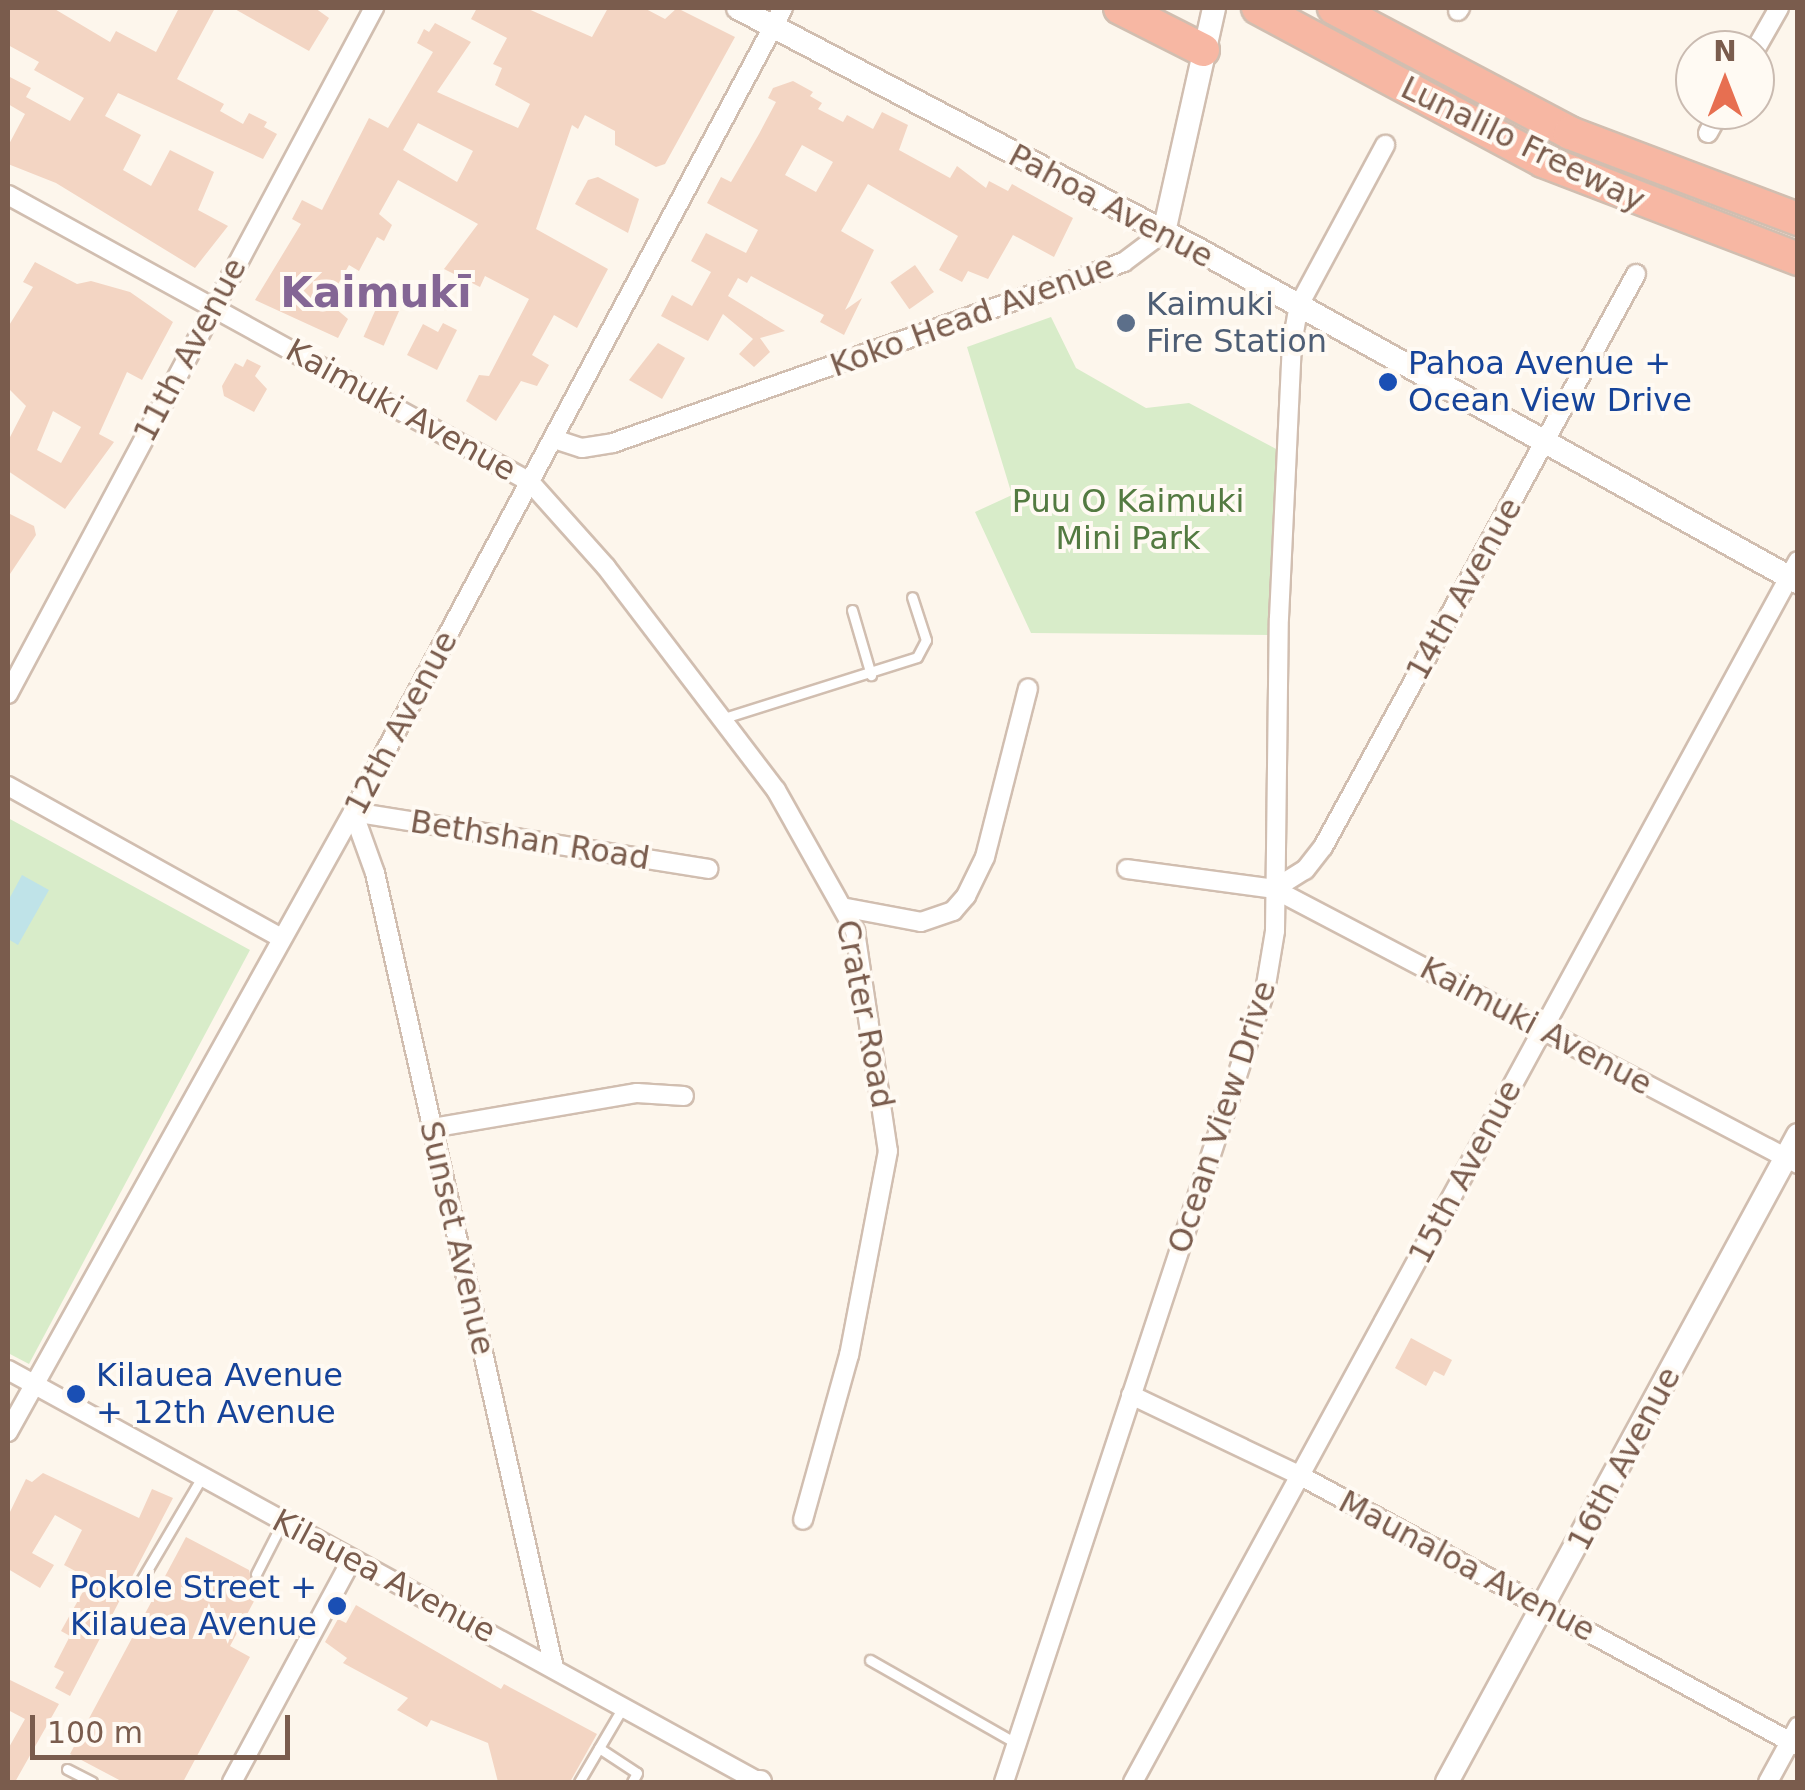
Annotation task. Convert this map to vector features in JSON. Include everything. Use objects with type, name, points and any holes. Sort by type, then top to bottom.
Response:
[{"type":"highway","points":[[1120,8],[1203,50]]},
{"type":"highway","name":"Lunalilo Freeway","points":[[1258,8],[1543,161],[1798,259]]},
{"type":"highway","name":"Lunalilo Freeway","points":[[1334,8],[1570,132],[1798,219]]},
{"type":"street","name":"11th Avenue","points":[[8,694],[374,8]]},
{"type":"street","name":"Pahoa Avenue","points":[[738,8],[777,17],[1543,444],[1795,573]]},
{"type":"street","points":[[1164,232],[1214,8]]},
{"type":"street","points":[[1766,30],[1779,8]]},
{"type":"street","name":"12th Avenue","points":[[8,1432],[353,812],[777,17]]},
{"type":"street","points":[[1708,134],[1710,130]]},
{"type":"street","points":[[1299,305],[1385,145]]},
{"type":"street","name":"Kaimuki Avenue","points":[[8,196],[530,482]]},
{"type":"street","name":"Koko Head Avenue","points":[[554,439],[582,448],[613,443],[1124,262],[1164,232]]},
{"type":"street","name":"14th Avenue","points":[[1274,889],[1305,870],[1323,847],[1636,274]]},
{"type":"street","name":"Ocean View Drive","points":[[1004,1782],[1257,1020],[1272,960],[1288,403],[1299,305]]},
{"type":"street","name":"Crater Road","points":[[530,482],[724,718],[847,908],[880,1078],[886,1177],[849,1355],[803,1520]]},
{"type":"street","name":"15th Avenue","points":[[1133,1782],[1795,573]]},
{"type":"street","points":[[847,908],[921,922],[953,912],[966,896],[985,857],[1028,688]]},
{"type":"street","points":[[8,786],[281,938]]},
{"type":"street","name":"Bethshan Road","points":[[353,812],[708,869]]},
{"type":"street","name":"Sunset Avenue","points":[[353,812],[375,873],[554,1668]]},
{"type":"street","name":"Kaimuki Avenue","points":[[1128,869],[1274,889],[1791,1161]]},
{"type":"street","points":[[432,1128],[637,1093],[684,1096]]},
{"type":"street","name":"16th Avenue","points":[[1448,1782],[1791,1161],[1798,1135]]},
{"type":"street","name":"Kilauea Avenue","points":[[8,1370],[758,1782]]},
{"type":"street","name":"Maunaloa Avenue","points":[[1131,1396],[1300,1476],[1795,1738]]},
{"type":"street","points":[[232,1782],[352,1559]]},
{"type":"street","points":[[1768,1782],[1795,1738]]},
{"type":"lane","points":[[724,718],[871,676],[917,657],[926,640],[912,598]]},
{"type":"lane","points":[[852,610],[871,676]]},
{"type":"lane","points":[[136,1588],[202,1477]]},
{"type":"lane","points":[[256,1574],[284,1521]]},
{"type":"lane","points":[[870,1660],[1017,1744]]},
{"type":"lane","points":[[580,1782],[623,1706]]},
{"type":"lane","points":[[599,1748],[637,1773],[632,1782]]},
{"type":"lane","points":[[67,1769],[92,1782]]},
{"type":"green space","name":"Puu O Kaimuki Mini Park","points":[[1051,317],[1076,368],[1146,408],[1189,403],[1280,451],[1273,635],[1031,633],[975,512],[1012,495],[967,347]]},
{"type":"green space","points":[[8,818],[250,950],[29,1364],[8,1353]]},
{"type":"water","points":[[22,875],[49,890],[18,945],[8,939],[8,901]]},
{"type":"building","points":[[8,8],[53,8],[110,42],[116,31],[156,52],[179,8],[215,8],[177,79],[224,104],[220,111],[243,124],[249,113],[267,122],[264,127],[277,134],[263,159],[118,93],[105,116],[141,135],[123,170],[151,186],[170,150],[214,172],[198,210],[228,226],[195,268],[56,183],[8,164],[8,146],[25,114],[8,104],[8,76],[31,88],[26,97],[70,121],[84,98],[34,70],[39,62],[8,45]]},
{"type":"building","points":[[233,8],[315,8],[329,18],[309,51]]},
{"type":"building","points":[[477,8],[526,8],[592,37],[608,8],[644,8],[665,19],[677,8],[735,37],[665,164],[656,167],[615,145],[615,131],[585,115],[578,129],[572,125],[536,229],[608,269],[577,328],[554,315],[532,355],[549,365],[537,386],[521,381],[496,421],[466,401],[479,375],[489,376],[529,299],[485,276],[480,287],[444,269],[478,224],[398,180],[379,214],[392,225],[384,241],[377,237],[359,271],[349,265],[328,302],[348,319],[338,338],[255,300],[301,224],[292,219],[302,200],[322,210],[369,118],[388,128],[433,52],[417,43],[424,29],[429,32],[435,23],[471,42],[437,92],[518,128],[530,104],[495,85],[502,68],[493,64],[507,38],[471,19]],"holes":[[[418,123],[473,151],[457,182],[403,150]]]},
{"type":"building","points":[[793,81],[813,92],[810,96],[822,103],[818,109],[843,122],[847,115],[873,129],[882,112],[908,125],[899,150],[950,178],[957,166],[986,188],[989,181],[1008,191],[1012,184],[1073,218],[1054,257],[1013,235],[988,279],[968,271],[962,282],[939,270],[958,236],[868,184],[841,231],[874,250],[845,310],[862,298],[844,335],[820,322],[824,315],[751,276],[747,283],[738,278],[728,296],[785,331],[760,338],[770,352],[754,367],[739,354],[753,339],[723,314],[708,341],[661,316],[672,295],[692,306],[711,272],[691,261],[706,233],[746,253],[758,230],[707,203],[721,177],[731,182],[759,134],[776,102],[768,98],[773,88]],"holes":[[[802,145],[833,162],[816,192],[785,175]]]},
{"type":"building","points":[[598,177],[639,199],[628,233],[575,204],[588,180]]},
{"type":"building","points":[[35,262],[77,284],[91,281],[130,292],[173,322],[142,380],[127,372],[99,434],[114,442],[65,509],[8,471],[8,441],[26,406],[8,388],[8,327],[33,287],[23,282]],"holes":[[[53,411],[81,427],[61,463],[37,450]]]},
{"type":"building","points":[[915,265],[934,292],[909,309],[890,282]]},
{"type":"building","points":[[379,302],[399,311],[384,346],[364,337]]},
{"type":"building","points":[[443,323],[457,330],[437,370],[407,355],[423,324],[438,332]]},
{"type":"building","points":[[658,343],[685,358],[662,399],[629,380]]},
{"type":"building","points":[[247,359],[261,366],[255,376],[267,389],[254,412],[224,396],[222,386],[235,363],[243,367]]},
{"type":"building","points":[[8,513],[34,526],[36,535],[8,577]]},
{"type":"building","points":[[1411,1338],[1452,1360],[1444,1376],[1434,1371],[1426,1386],[1395,1368]]},
{"type":"building","points":[[43,1473],[139,1518],[152,1489],[173,1498],[70,1696],[55,1688],[64,1672],[54,1667],[70,1636],[61,1631],[90,1579],[64,1565],[82,1530],[55,1515],[32,1553],[54,1565],[40,1588],[8,1569],[8,1516],[26,1479],[32,1482]]},
{"type":"building","points":[[186,1537],[249,1570],[252,1581],[266,1579],[230,1646],[250,1657],[183,1782],[123,1782],[70,1754]]},
{"type":"building","points":[[356,1605],[501,1689],[504,1684],[597,1734],[570,1782],[498,1782],[488,1743],[431,1720],[427,1727],[397,1710],[408,1698],[343,1663],[347,1658],[325,1642],[338,1619],[346,1623]]},
{"type":"building","points":[[8,1679],[59,1704],[15,1782],[8,1782],[8,1749],[25,1719],[8,1710]]},
{"type":"place","name":"Kaimuki Fire Station","points":[[1126,323]]},
{"type":"place","name":"Pahoa Avenue + Ocean View Drive","points":[[1388,382]]},
{"type":"place","name":"Kilauea Avenue + 12th Avenue","points":[[76,1394]]},
{"type":"place","name":"Pokole Street + Kilauea Avenue","points":[[337,1606]]},
{"type":"district","name":"Kaimukī","points":[[376,293]]}]
